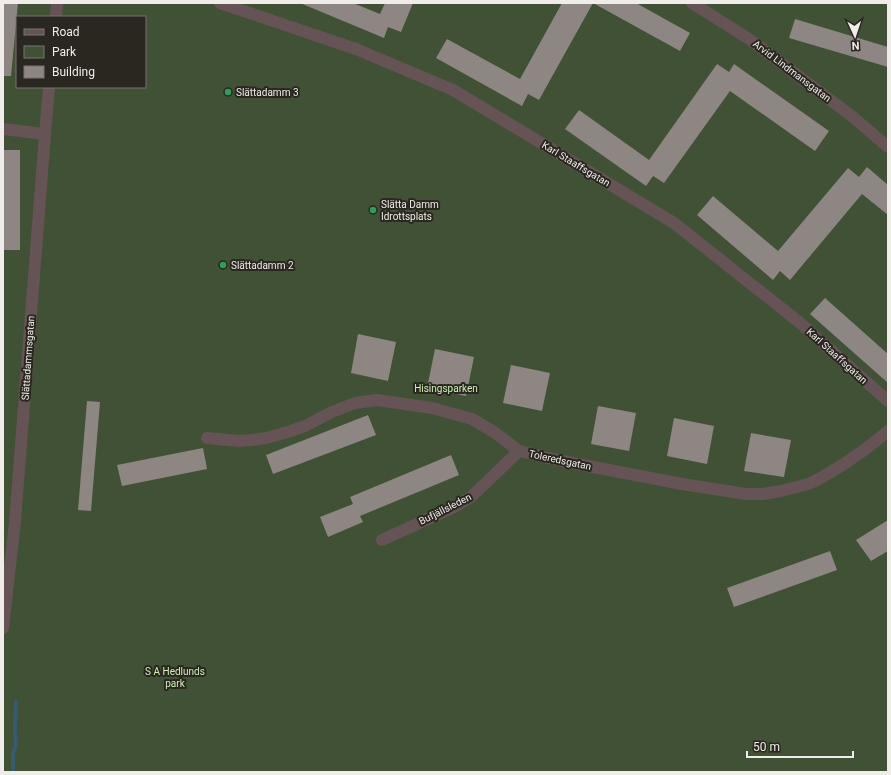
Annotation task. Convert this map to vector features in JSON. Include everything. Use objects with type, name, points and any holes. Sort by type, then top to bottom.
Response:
[{"type":"street","points":[[56,16],[58,3]]},
{"type":"street","name":"Karl Staaffsgatan","points":[[220,3],[356,50],[453,90],[674,223],[799,322],[888,401]]},
{"type":"street","name":"Arvid Lindmansgatan","points":[[692,3],[749,39],[853,117],[888,147]]},
{"type":"street","name":"Slättadammsgatan","points":[[3,628],[15,522],[49,88]]},
{"type":"street","points":[[3,129],[45,134]]},
{"type":"street","name":"Toleredsgatan","points":[[207,438],[252,440],[266,438],[305,426],[332,412],[355,403],[377,400],[432,408],[472,419],[494,432],[519,451],[562,461],[682,484],[746,494],[763,494],[808,484],[818,479],[867,448],[888,431]]},
{"type":"street","name":"Bufjällsleden","points":[[382,540],[472,498],[519,451]]},
{"type":"green space","name":"Hisingsparken","points":[[3,3],[888,3],[888,772],[3,772]]},
{"type":"building","points":[[3,3],[18,3],[11,76],[3,76]]},
{"type":"building","points":[[300,3],[353,3],[380,14],[385,3],[413,3],[401,32],[388,27],[384,38]]},
{"type":"building","points":[[562,3],[593,3],[539,100],[528,94],[522,106],[436,58],[447,39],[520,79]]},
{"type":"building","points":[[593,3],[636,3],[690,33],[680,51]]},
{"type":"building","points":[[795,19],[888,47],[888,67],[789,38]]},
{"type":"building","points":[[717,64],[729,72],[734,64],[829,131],[815,151],[730,91],[664,183],[653,176],[646,186],[565,129],[579,110],[649,160]]},
{"type":"building","points":[[3,150],[20,150],[20,250],[3,250]]},
{"type":"building","points":[[867,167],[888,185],[888,215],[862,194],[790,280],[780,271],[773,280],[697,215],[713,196],[778,251],[848,168],[859,177]]},
{"type":"building","points":[[825,298],[888,354],[888,383],[810,314]]},
{"type":"building","points":[[358,334],[396,342],[388,381],[351,373]]},
{"type":"building","points":[[435,349],[474,357],[466,396],[427,388]]},
{"type":"building","points":[[511,365],[550,373],[542,411],[503,403]]},
{"type":"building","points":[[87,401],[100,402],[91,511],[78,510]]},
{"type":"building","points":[[598,406],[636,413],[629,451],[591,444]]},
{"type":"building","points":[[368,415],[376,435],[273,474],[266,455]]},
{"type":"building","points":[[674,418],[714,426],[707,464],[667,456]]},
{"type":"building","points":[[751,433],[791,440],[784,477],[744,471]]},
{"type":"building","points":[[203,448],[207,469],[122,486],[117,465]]},
{"type":"building","points":[[451,455],[459,475],[360,516],[363,522],[328,537],[320,517],[353,504],[350,497]]},
{"type":"building","points":[[888,520],[888,551],[871,561],[856,540]]},
{"type":"building","points":[[830,551],[837,570],[734,607],[727,588]]},
{"type":"waterway","points":[[13,772],[13,753],[16,745],[16,702]]},
{"type":"place","name":"Slättadamm 3","points":[[228,92]]},
{"type":"place","name":"Slätta Damm Idrottsplats","points":[[373,210]]},
{"type":"place","name":"Slättadamm 2","points":[[223,265]]},
{"type":"park label","name":"S A Hedlunds park","points":[[175,676]]}]
